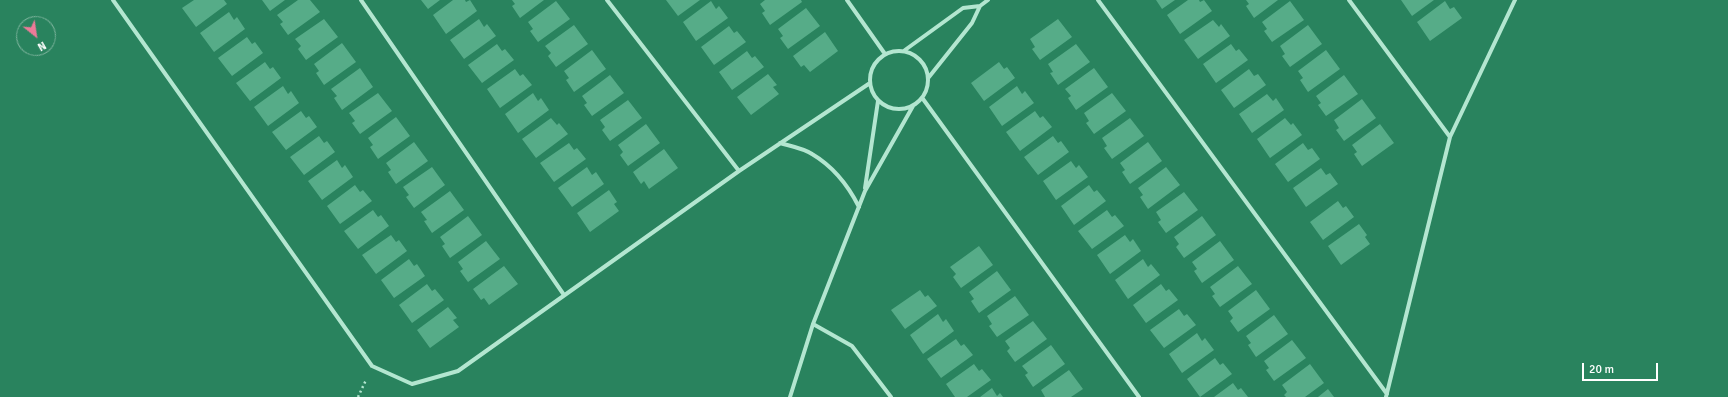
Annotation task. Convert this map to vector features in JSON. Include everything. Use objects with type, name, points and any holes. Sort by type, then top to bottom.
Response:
[{"type":"street","points":[[113,0],[372,366],[412,384],[458,371],[739,171],[870,83]]},
{"type":"street","points":[[362,0],[564,295]]},
{"type":"street","points":[[607,0],[739,171]]},
{"type":"street","points":[[847,0],[885,54]]},
{"type":"street","points":[[929,77],[972,23],[980,6],[988,0]]},
{"type":"street","points":[[1098,0],[1387,396]]},
{"type":"street","points":[[1349,0],[1450,138]]},
{"type":"street","points":[[1387,396],[1450,138],[1515,0]]},
{"type":"street","points":[[865,191],[878,101],[870,83],[871,72],[876,62],[885,54],[905,50],[963,8],[980,6]]},
{"type":"street","points":[[790,397],[813,324],[865,191],[914,106],[922,99],[928,89],[929,77],[926,66],[918,57],[905,50]]},
{"type":"street","points":[[922,99],[1139,397]]},
{"type":"street","points":[[878,101],[891,109],[902,110],[914,106]]},
{"type":"street","points":[[780,143],[812,153],[836,173],[851,191],[859,207]]},
{"type":"street","points":[[813,324],[852,346],[891,397]]},
{"type":"building","points":[[194,0],[224,0],[227,4],[196,27],[182,8]]},
{"type":"building","points":[[262,0],[285,0],[270,11]]},
{"type":"building","points":[[298,0],[310,0],[320,12],[288,35],[280,24],[283,22],[277,15]]},
{"type":"building","points":[[421,0],[440,0],[428,9]]},
{"type":"building","points":[[453,0],[465,0],[466,2],[470,0],[477,11],[446,34],[433,15]]},
{"type":"building","points":[[512,0],[544,0],[520,18],[512,6],[515,4]]},
{"type":"building","points":[[666,0],[700,0],[678,16]]},
{"type":"building","points":[[765,0],[801,0],[802,2],[770,25],[762,13],[765,11],[760,4]]},
{"type":"building","points":[[1156,0],[1175,0],[1162,9]]},
{"type":"building","points":[[1188,0],[1199,0],[1200,2],[1204,0],[1212,11],[1180,34],[1167,15]]},
{"type":"building","points":[[1246,0],[1278,0],[1254,18],[1246,6],[1249,4]]},
{"type":"building","points":[[1401,0],[1434,0],[1412,16]]},
{"type":"building","points":[[556,1],[570,19],[538,42],[530,31],[533,29],[528,22]]},
{"type":"building","points":[[711,1],[716,9],[719,6],[728,18],[696,41],[683,22]]},
{"type":"building","points":[[1290,1],[1304,20],[1272,42],[1264,31],[1267,29],[1262,22]]},
{"type":"building","points":[[1445,1],[1450,9],[1454,7],[1462,18],[1430,41],[1417,22]]},
{"type":"building","points":[[806,8],[820,26],[788,49],[780,38],[783,36],[778,29]]},
{"type":"building","points":[[229,12],[234,20],[237,17],[245,29],[214,52],[200,33]]},
{"type":"building","points":[[324,19],[338,37],[306,60],[298,49],[301,46],[295,39]]},
{"type":"building","points":[[479,19],[484,27],[487,24],[496,36],[464,59],[450,40]]},
{"type":"building","points":[[1058,19],[1072,37],[1040,60],[1032,49],[1035,47],[1030,39]]},
{"type":"building","points":[[1213,20],[1219,27],[1221,24],[1230,36],[1198,59],[1184,40]]},
{"type":"building","points":[[574,25],[588,44],[556,67],[548,56],[551,53],[545,46]]},
{"type":"building","points":[[1308,25],[1322,44],[1290,67],[1282,56],[1285,54],[1280,46]]},
{"type":"building","points":[[729,26],[734,33],[737,31],[746,42],[714,65],[701,47]]},
{"type":"building","points":[[825,32],[838,51],[810,72],[804,65],[801,67],[793,56]]},
{"type":"building","points":[[247,37],[252,44],[255,42],[263,53],[232,76],[218,58]]},
{"type":"building","points":[[342,43],[356,62],[324,85],[316,73],[319,71],[314,64]]},
{"type":"building","points":[[497,44],[502,51],[505,49],[514,60],[482,83],[468,65]]},
{"type":"building","points":[[1076,44],[1090,62],[1058,85],[1050,73],[1053,72],[1048,64]]},
{"type":"building","points":[[1231,44],[1236,51],[1239,49],[1248,60],[1216,83],[1203,64]]},
{"type":"building","points":[[592,50],[606,69],[574,92],[566,80],[569,78],[564,71]]},
{"type":"building","points":[[1326,50],[1340,69],[1308,92],[1300,80],[1303,78],[1298,71]]},
{"type":"building","points":[[747,51],[752,58],[755,56],[764,67],[732,90],[719,72]]},
{"type":"building","points":[[265,62],[270,69],[273,67],[281,78],[250,101],[236,83]]},
{"type":"building","points":[[999,62],[1004,69],[1007,67],[1015,78],[984,101],[971,83]]},
{"type":"building","points":[[360,68],[373,87],[342,110],[334,98],[337,96],[331,89]]},
{"type":"building","points":[[1094,68],[1108,87],[1076,110],[1068,98],[1071,96],[1065,89]]},
{"type":"building","points":[[515,69],[520,76],[523,74],[532,85],[500,108],[487,89]]},
{"type":"building","points":[[1249,69],[1254,76],[1258,74],[1266,85],[1234,108],[1221,90]]},
{"type":"building","points":[[768,74],[777,85],[773,87],[779,94],[751,115],[737,97]]},
{"type":"building","points":[[610,75],[624,93],[592,116],[584,105],[587,103],[582,96]]},
{"type":"building","points":[[1344,75],[1358,94],[1326,116],[1318,105],[1321,103],[1316,96]]},
{"type":"building","points":[[283,86],[288,94],[291,91],[299,103],[268,126],[254,107]]},
{"type":"building","points":[[1017,86],[1022,94],[1025,91],[1034,103],[1002,126],[989,107]]},
{"type":"building","points":[[378,93],[392,111],[360,134],[352,123],[355,121],[349,113]]},
{"type":"building","points":[[533,93],[538,101],[541,98],[549,110],[518,133],[505,114]]},
{"type":"building","points":[[1112,93],[1126,111],[1094,134],[1086,123],[1089,121],[1084,113]]},
{"type":"building","points":[[1267,94],[1273,101],[1276,98],[1284,110],[1252,133],[1239,114]]},
{"type":"building","points":[[1362,99],[1376,118],[1344,141],[1336,130],[1339,128],[1334,120]]},
{"type":"building","points":[[628,100],[642,118],[610,141],[602,130],[605,127],[600,120]]},
{"type":"building","points":[[301,111],[306,118],[309,116],[317,127],[286,150],[272,132]]},
{"type":"building","points":[[1035,111],[1040,118],[1043,116],[1052,127],[1020,151],[1006,132]]},
{"type":"building","points":[[396,117],[410,136],[378,159],[370,147],[373,145],[368,138]]},
{"type":"building","points":[[551,118],[557,125],[559,123],[568,134],[536,158],[522,139]]},
{"type":"building","points":[[1130,118],[1144,136],[1112,159],[1104,148],[1107,146],[1102,138]]},
{"type":"building","points":[[1285,118],[1291,125],[1293,123],[1302,135],[1270,158],[1257,139]]},
{"type":"building","points":[[646,124],[660,143],[628,166],[620,155],[623,152],[618,145]]},
{"type":"building","points":[[1380,124],[1394,143],[1362,166],[1354,154],[1357,152],[1352,145]]},
{"type":"building","points":[[319,136],[324,143],[327,141],[335,152],[304,175],[290,157]]},
{"type":"building","points":[[1053,136],[1058,143],[1061,141],[1069,152],[1038,175],[1024,157]]},
{"type":"building","points":[[414,142],[428,161],[396,184],[388,172],[391,170],[386,163]]},
{"type":"building","points":[[1148,142],[1162,161],[1130,184],[1122,172],[1125,170],[1120,163]]},
{"type":"building","points":[[569,143],[574,150],[577,148],[586,159],[554,182],[540,163]]},
{"type":"building","points":[[1303,143],[1308,150],[1312,148],[1320,159],[1288,182],[1275,164]]},
{"type":"building","points":[[664,149],[678,168],[649,189],[644,181],[641,184],[633,172]]},
{"type":"building","points":[[337,160],[342,168],[345,165],[353,177],[322,200],[308,181]]},
{"type":"building","points":[[1071,161],[1076,168],[1079,165],[1088,177],[1056,200],[1043,181]]},
{"type":"building","points":[[432,167],[445,185],[414,208],[406,197],[409,195],[403,187]]},
{"type":"building","points":[[587,167],[592,175],[596,172],[604,184],[572,207],[558,188]]},
{"type":"building","points":[[1166,167],[1180,185],[1148,209],[1140,197],[1143,195],[1138,188]]},
{"type":"building","points":[[1321,168],[1326,175],[1330,173],[1338,184],[1306,207],[1293,188]]},
{"type":"building","points":[[355,185],[360,192],[363,190],[372,201],[340,224],[327,206]]},
{"type":"building","points":[[1089,185],[1094,192],[1097,190],[1106,201],[1074,225],[1061,206]]},
{"type":"building","points":[[609,190],[617,202],[614,204],[619,211],[590,232],[577,213]]},
{"type":"building","points":[[450,191],[464,210],[432,233],[424,221],[427,220],[421,212]]},
{"type":"building","points":[[1184,192],[1198,210],[1166,233],[1158,222],[1161,220],[1156,212]]},
{"type":"building","points":[[1338,201],[1343,208],[1346,206],[1354,217],[1323,240],[1310,222]]},
{"type":"building","points":[[373,210],[378,217],[381,215],[389,226],[358,249],[344,231]]},
{"type":"building","points":[[1107,210],[1112,217],[1115,215],[1124,226],[1092,249],[1078,231]]},
{"type":"building","points":[[468,216],[482,235],[450,258],[442,246],[445,244],[440,237]]},
{"type":"building","points":[[1202,216],[1216,235],[1184,258],[1176,247],[1179,244],[1174,237]]},
{"type":"building","points":[[1359,224],[1367,235],[1365,237],[1370,244],[1341,265],[1328,246]]},
{"type":"building","points":[[391,235],[396,242],[399,240],[407,251],[376,274],[362,255]]},
{"type":"building","points":[[1125,235],[1130,242],[1133,239],[1141,251],[1110,274],[1097,255]]},
{"type":"building","points":[[486,241],[500,259],[468,282],[460,271],[463,269],[458,262]]},
{"type":"building","points":[[1220,241],[1234,260],[1202,283],[1194,271],[1197,269],[1192,262]]},
{"type":"building","points":[[979,246],[993,265],[961,288],[953,277],[956,274],[950,267]]},
{"type":"building","points":[[409,259],[414,266],[417,264],[425,276],[394,298],[381,280]]},
{"type":"building","points":[[1143,259],[1148,267],[1151,264],[1160,275],[1128,299],[1115,280]]},
{"type":"building","points":[[504,266],[518,284],[489,305],[484,298],[481,300],[473,289]]},
{"type":"building","points":[[1238,266],[1252,284],[1220,307],[1212,296],[1215,294],[1210,287]]},
{"type":"building","points":[[997,271],[1011,290],[979,313],[971,301],[974,299],[969,292]]},
{"type":"building","points":[[427,284],[432,291],[435,289],[444,300],[412,323],[399,305]]},
{"type":"building","points":[[1161,284],[1166,291],[1169,289],[1178,300],[1146,323],[1133,305]]},
{"type":"building","points":[[920,290],[925,297],[928,295],[937,306],[905,329],[891,310]]},
{"type":"building","points":[[1256,290],[1270,309],[1238,332],[1230,321],[1233,318],[1228,311]]},
{"type":"building","points":[[1015,296],[1029,315],[997,337],[989,326],[992,324],[987,316]]},
{"type":"building","points":[[448,307],[457,318],[453,320],[459,327],[430,348],[417,330]]},
{"type":"building","points":[[1179,309],[1184,316],[1187,314],[1196,325],[1164,348],[1150,330]]},
{"type":"building","points":[[938,314],[943,322],[946,319],[954,331],[923,354],[910,335]]},
{"type":"building","points":[[1274,315],[1288,334],[1256,357],[1248,345],[1251,343],[1246,336]]},
{"type":"building","points":[[1033,321],[1047,339],[1015,362],[1007,351],[1010,348],[1005,341]]},
{"type":"building","points":[[1197,333],[1202,341],[1205,338],[1214,350],[1182,373],[1169,354]]},
{"type":"building","points":[[956,339],[961,346],[964,344],[973,355],[941,378],[927,359]]},
{"type":"building","points":[[1292,340],[1306,358],[1274,381],[1266,370],[1269,368],[1264,361]]},
{"type":"building","points":[[1051,345],[1065,364],[1033,387],[1025,375],[1028,373],[1022,366]]},
{"type":"building","points":[[1215,358],[1220,365],[1223,363],[1232,374],[1200,397],[1187,379]]},
{"type":"building","points":[[974,364],[979,371],[982,369],[991,380],[967,397],[955,397],[946,384]]},
{"type":"building","points":[[1310,364],[1324,383],[1305,397],[1286,397],[1284,395],[1287,392],[1282,385]]},
{"type":"building","points":[[1069,370],[1083,389],[1071,397],[1045,397],[1041,390]]},
{"type":"building","points":[[1233,383],[1238,390],[1241,388],[1248,397],[1214,397]]},
{"type":"building","points":[[992,388],[997,396],[1000,393],[1003,397],[980,397]]},
{"type":"building","points":[[1328,389],[1334,397],[1318,397]]}]
